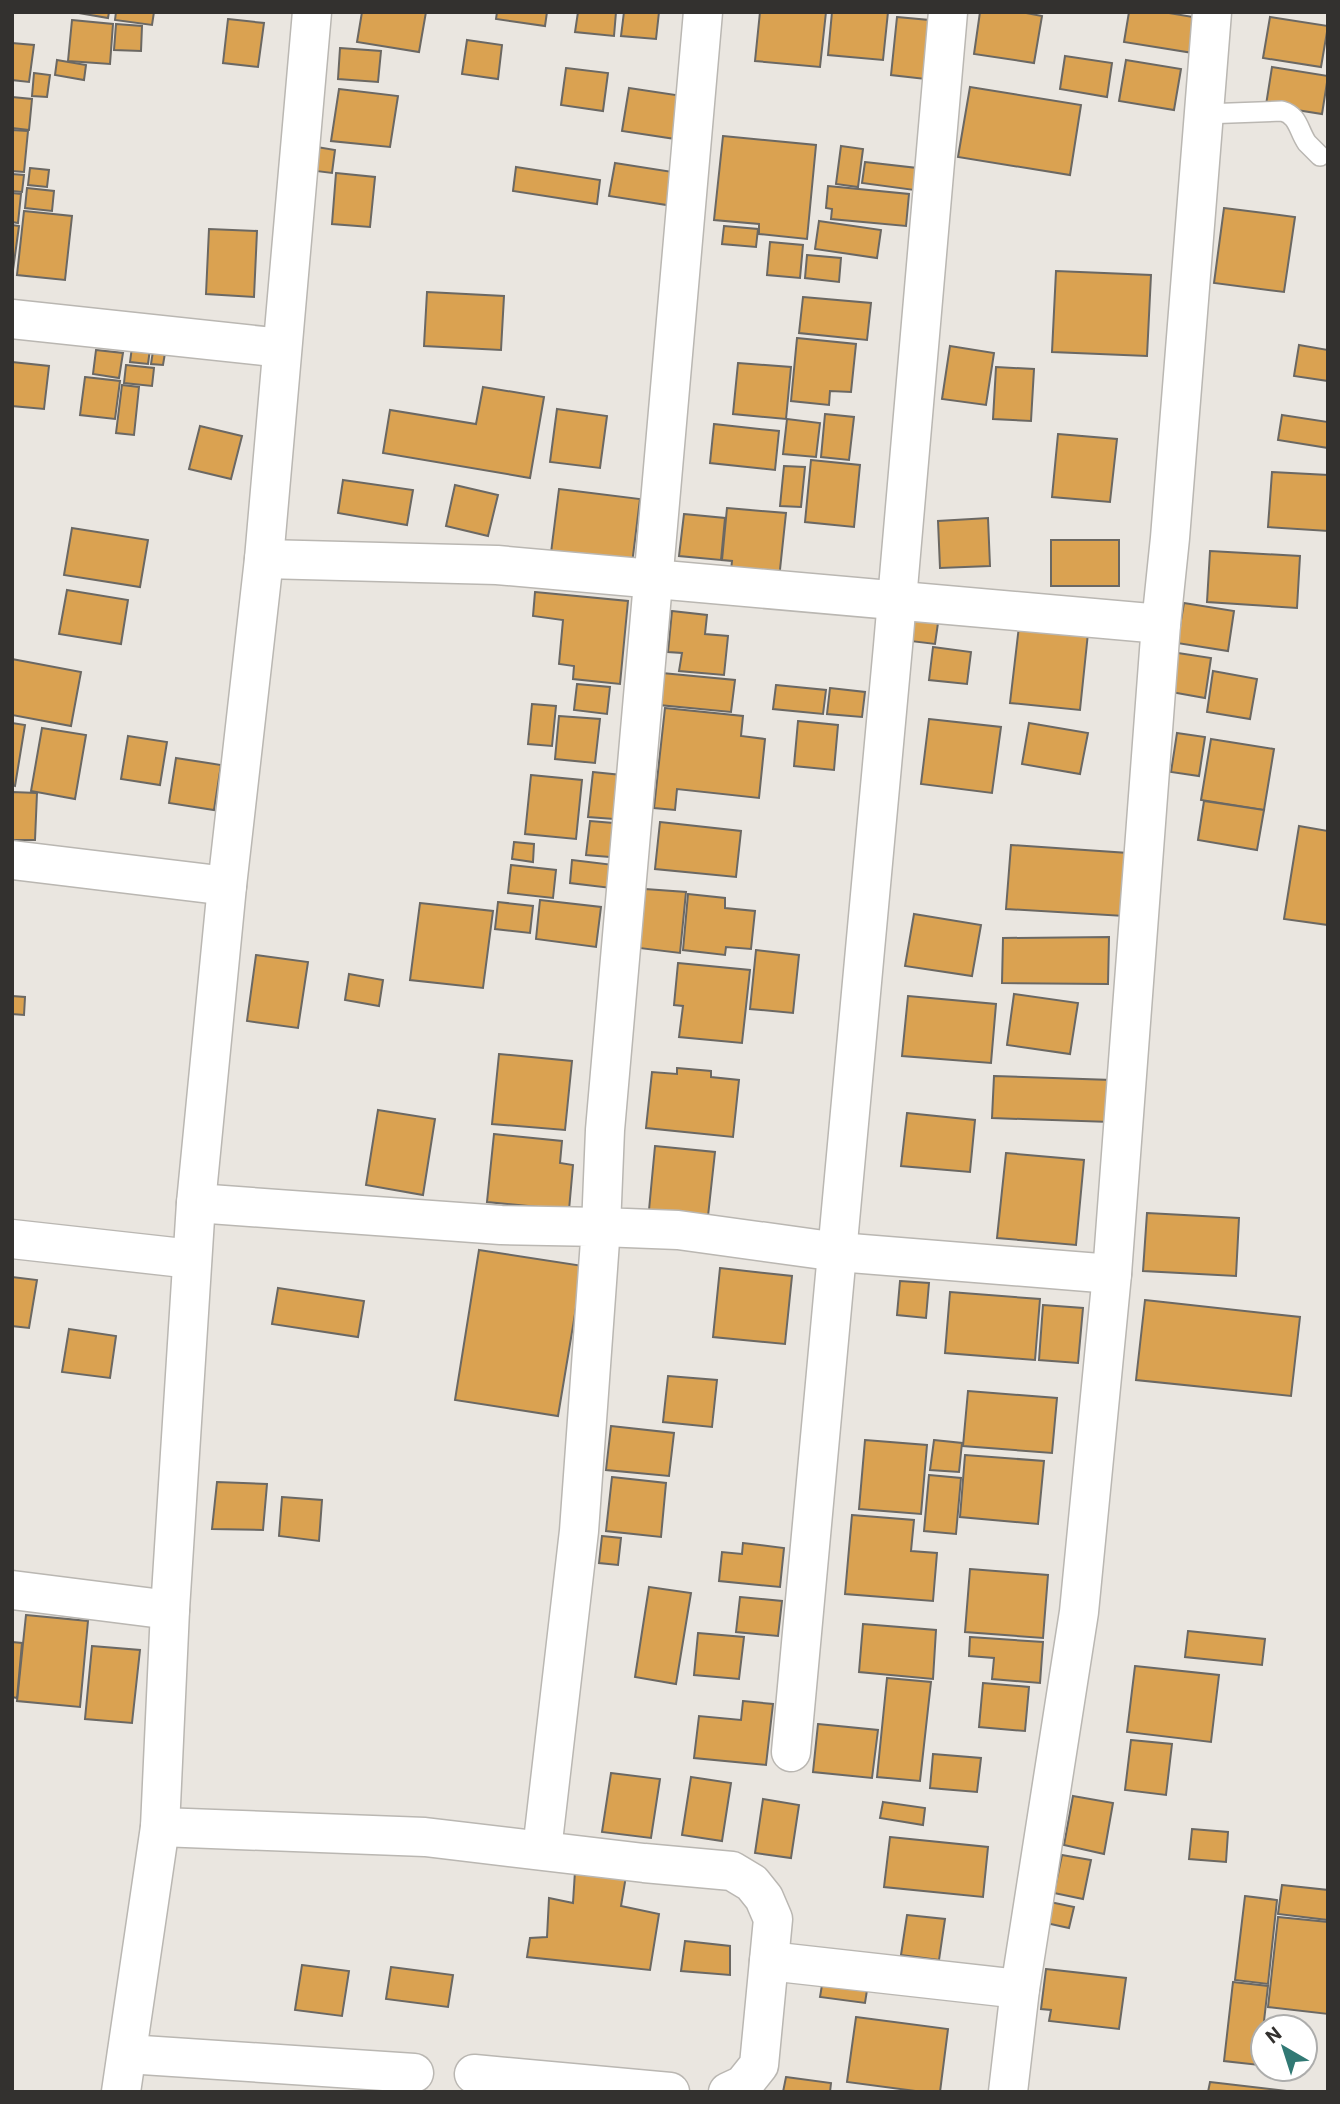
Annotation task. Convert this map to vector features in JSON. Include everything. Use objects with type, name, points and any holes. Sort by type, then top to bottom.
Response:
[{"type":"street","points":[[121,2092],[160,1827],[170,1610],[196,1203],[227,886],[264,559],[312,12]]},
{"type":"street","points":[[542,1850],[579,1531],[601,1227],[605,1130],[703,12]]},
{"type":"street","points":[[791,1752],[948,12]]},
{"type":"street","points":[[1008,2092],[1020,1989],[1079,1612],[1112,1274],[1161,624],[1212,12]]},
{"type":"street","points":[[12,319],[282,348]]},
{"type":"street","points":[[264,559],[497,565],[1161,624]]},
{"type":"street","points":[[12,860],[227,886]]},
{"type":"street","points":[[196,1203],[477,1223],[678,1230],[838,1252],[1112,1274]]},
{"type":"street","points":[[12,1239],[192,1259]]},
{"type":"street","points":[[12,1590],[170,1610]]},
{"type":"street","points":[[160,1827],[425,1837],[732,1871],[752,1883],[764,1898],[773,1919],[759,2065],[743,2085],[728,2092]]},
{"type":"street","points":[[769,1961],[1020,1989]]},
{"type":"street","points":[[127,2054],[414,2073]]},
{"type":"street","points":[[474,2074],[670,2092]]},
{"type":"lane","points":[[1204,114],[1290,113],[1296,119],[1306,142],[1320,156]]},
{"type":"building","points":[[73,12],[109,12],[108,18]]},
{"type":"building","points":[[116,12],[154,12],[152,25],[115,20]]},
{"type":"building","points":[[362,12],[426,12],[419,52],[357,42]]},
{"type":"building","points":[[497,12],[547,12],[545,26],[496,19]]},
{"type":"building","points":[[578,12],[616,12],[614,36],[575,32]]},
{"type":"building","points":[[624,12],[659,12],[656,39],[621,36]]},
{"type":"building","points":[[760,12],[826,12],[820,67],[755,61]]},
{"type":"building","points":[[832,12],[888,12],[883,60],[828,55]]},
{"type":"building","points":[[980,12],[1021,12],[1042,16],[1034,63],[974,54]]},
{"type":"building","points":[[1129,12],[1163,12],[1199,18],[1193,53],[1124,42]]},
{"type":"building","points":[[897,17],[940,21],[934,80],[891,75]]},
{"type":"building","points":[[1270,17],[1328,26],[1321,67],[1263,58]]},
{"type":"building","points":[[228,19],[264,23],[258,67],[223,63]]},
{"type":"building","points":[[72,20],[113,24],[110,64],[68,61]]},
{"type":"building","points":[[116,24],[142,26],[141,51],[114,50]]},
{"type":"building","points":[[467,40],[502,45],[498,79],[462,74]]},
{"type":"building","points":[[12,43],[34,45],[29,82],[12,80]]},
{"type":"building","points":[[340,48],[381,51],[378,82],[338,79]]},
{"type":"building","points":[[1065,56],[1112,63],[1107,97],[1060,89]]},
{"type":"building","points":[[57,60],[86,65],[84,80],[55,75]]},
{"type":"building","points":[[1126,60],[1181,69],[1174,110],[1119,101]]},
{"type":"building","points":[[1272,67],[1328,76],[1322,114],[1266,105]]},
{"type":"building","points":[[566,68],[608,73],[603,111],[561,105]]},
{"type":"building","points":[[34,73],[50,75],[47,97],[32,96]]},
{"type":"building","points":[[970,87],[1081,105],[1070,175],[958,157]]},
{"type":"building","points":[[629,88],[689,97],[682,140],[622,131]]},
{"type":"building","points":[[339,89],[398,96],[390,147],[331,141]]},
{"type":"building","points":[[12,97],[32,99],[29,130],[12,128]]},
{"type":"building","points":[[12,130],[28,131],[24,172],[12,171]]},
{"type":"building","points":[[723,136],[816,145],[807,239],[759,234],[759,224],[714,220]]},
{"type":"building","points":[[311,146],[335,150],[332,173],[308,170]]},
{"type":"building","points":[[841,146],[863,149],[858,187],[836,184]]},
{"type":"building","points":[[865,162],[917,168],[914,190],[862,183]]},
{"type":"building","points":[[615,163],[679,173],[673,206],[609,196]]},
{"type":"building","points":[[516,167],[600,180],[597,204],[513,191]]},
{"type":"building","points":[[30,168],[49,170],[47,187],[28,185]]},
{"type":"building","points":[[336,173],[375,177],[370,227],[332,224]]},
{"type":"building","points":[[12,174],[24,175],[22,192],[12,191]]},
{"type":"building","points":[[828,186],[909,194],[906,226],[831,219],[832,209],[826,208]]},
{"type":"building","points":[[27,188],[54,191],[52,211],[25,208]]},
{"type":"building","points":[[12,193],[21,194],[18,223],[12,222]]},
{"type":"building","points":[[1224,208],[1295,217],[1284,292],[1214,283]]},
{"type":"building","points":[[24,211],[72,216],[65,280],[17,275]]},
{"type":"building","points":[[819,221],[881,230],[877,258],[815,249]]},
{"type":"building","points":[[12,225],[19,226],[13,270],[12,269]]},
{"type":"building","points":[[724,226],[758,229],[756,247],[722,244]]},
{"type":"building","points":[[209,229],[257,231],[254,297],[206,294]]},
{"type":"building","points":[[770,242],[803,245],[800,278],[767,275]]},
{"type":"building","points":[[807,255],[841,258],[839,282],[805,278]]},
{"type":"building","points":[[1056,271],[1151,275],[1147,356],[1052,352]]},
{"type":"building","points":[[427,292],[504,296],[501,350],[424,346]]},
{"type":"building","points":[[803,297],[871,303],[867,340],[799,333]]},
{"type":"building","points":[[797,338],[856,344],[851,392],[830,391],[829,405],[791,401]]},
{"type":"building","points":[[1299,345],[1328,350],[1328,381],[1294,376]]},
{"type":"building","points":[[950,346],[994,353],[986,405],[942,399]]},
{"type":"building","points":[[132,347],[150,349],[148,364],[130,362]]},
{"type":"building","points":[[96,350],[123,353],[119,378],[93,374]]},
{"type":"building","points":[[153,351],[165,353],[163,365],[151,364]]},
{"type":"building","points":[[12,362],[49,366],[44,409],[12,406]]},
{"type":"building","points":[[738,363],[791,367],[786,419],[733,414]]},
{"type":"building","points":[[126,365],[154,368],[152,386],[124,383]]},
{"type":"building","points":[[996,367],[1034,369],[1031,421],[993,419]]},
{"type":"building","points":[[85,377],[120,381],[115,419],[80,415]]},
{"type":"building","points":[[122,385],[139,387],[134,435],[116,433]]},
{"type":"building","points":[[483,387],[544,397],[530,478],[383,453],[390,410],[476,424]]},
{"type":"building","points":[[557,409],[607,416],[600,468],[550,462]]},
{"type":"building","points":[[825,414],[854,417],[849,460],[821,457]]},
{"type":"building","points":[[1282,415],[1328,422],[1328,448],[1278,440]]},
{"type":"building","points":[[787,419],[820,423],[816,457],[783,454]]},
{"type":"building","points":[[714,424],[779,431],[775,470],[710,463]]},
{"type":"building","points":[[200,426],[242,436],[231,479],[189,469]]},
{"type":"building","points":[[1058,434],[1117,439],[1110,502],[1052,497]]},
{"type":"building","points":[[811,460],[860,465],[854,527],[805,522]]},
{"type":"building","points":[[784,466],[805,467],[801,507],[780,506]]},
{"type":"building","points":[[1272,472],[1328,475],[1328,531],[1268,527]]},
{"type":"building","points":[[343,480],[413,490],[407,525],[338,513]]},
{"type":"building","points":[[455,485],[498,495],[488,536],[446,526]]},
{"type":"building","points":[[559,489],[640,499],[631,572],[550,561]]},
{"type":"building","points":[[727,508],[786,513],[779,579],[730,579],[732,561],[722,560]]},
{"type":"building","points":[[684,514],[725,518],[721,560],[679,556]]},
{"type":"building","points":[[988,518],[990,566],[940,568],[938,521]]},
{"type":"building","points":[[72,528],[148,540],[140,587],[64,575]]},
{"type":"building","points":[[1051,540],[1119,540],[1119,586],[1051,586]]},
{"type":"building","points":[[1210,551],[1300,556],[1297,608],[1207,602]]},
{"type":"building","points":[[67,590],[128,600],[121,644],[59,634]]},
{"type":"building","points":[[535,592],[628,601],[620,684],[573,679],[574,666],[559,664],[563,620],[533,616]]},
{"type":"building","points":[[1184,603],[1234,611],[1228,651],[1177,643]]},
{"type":"building","points":[[672,611],[707,615],[705,634],[728,636],[724,675],[679,671],[682,653],[668,652]]},
{"type":"building","points":[[905,611],[939,616],[935,644],[902,640]]},
{"type":"building","points":[[1019,626],[1088,633],[1080,710],[1010,703]]},
{"type":"building","points":[[933,647],[971,652],[967,684],[929,680]]},
{"type":"building","points":[[1178,653],[1211,658],[1205,698],[1171,692]]},
{"type":"building","points":[[12,659],[81,672],[71,726],[12,715]]},
{"type":"building","points":[[1213,671],[1257,679],[1250,719],[1207,712]]},
{"type":"building","points":[[662,673],[735,680],[731,712],[659,705]]},
{"type":"building","points":[[577,684],[610,687],[607,714],[574,710]]},
{"type":"building","points":[[776,685],[826,690],[823,714],[773,709]]},
{"type":"building","points":[[830,688],[865,692],[862,717],[827,714]]},
{"type":"building","points":[[532,704],[556,706],[552,746],[528,744]]},
{"type":"building","points":[[665,708],[743,716],[741,736],[765,739],[759,798],[677,789],[675,810],[654,808]]},
{"type":"building","points":[[559,716],[600,719],[595,763],[555,759]]},
{"type":"building","points":[[929,719],[1001,727],[992,793],[921,784]]},
{"type":"building","points":[[798,721],[838,725],[834,770],[794,766]]},
{"type":"building","points":[[12,723],[25,725],[15,786],[12,785]]},
{"type":"building","points":[[1029,723],[1088,733],[1080,774],[1022,764]]},
{"type":"building","points":[[42,728],[86,735],[75,799],[31,791]]},
{"type":"building","points":[[1177,733],[1205,737],[1199,776],[1171,772]]},
{"type":"building","points":[[128,736],[167,742],[160,785],[121,779]]},
{"type":"building","points":[[1211,739],[1274,749],[1264,810],[1201,800]]},
{"type":"building","points":[[176,758],[221,765],[214,810],[169,803]]},
{"type":"building","points":[[593,772],[631,776],[627,820],[588,817]]},
{"type":"building","points":[[531,775],[582,780],[576,839],[525,834]]},
{"type":"building","points":[[12,792],[37,793],[35,840],[12,840]]},
{"type":"building","points":[[1204,801],[1264,810],[1257,850],[1198,840]]},
{"type":"building","points":[[590,821],[625,824],[622,858],[586,855]]},
{"type":"building","points":[[660,822],[741,831],[736,877],[655,869]]},
{"type":"building","points":[[1299,826],[1328,831],[1328,925],[1284,919]]},
{"type":"building","points":[[514,842],[534,844],[533,862],[512,859]]},
{"type":"building","points":[[1011,845],[1128,853],[1124,916],[1006,909]]},
{"type":"building","points":[[572,860],[614,865],[611,888],[570,883]]},
{"type":"building","points":[[511,865],[556,870],[553,898],[508,893]]},
{"type":"building","points":[[645,889],[686,892],[680,953],[639,948]]},
{"type":"building","points":[[688,894],[725,898],[725,908],[755,911],[751,949],[726,947],[725,955],[683,950]]},
{"type":"building","points":[[540,900],[601,907],[596,947],[536,939]]},
{"type":"building","points":[[498,902],[533,906],[530,933],[495,929]]},
{"type":"building","points":[[420,903],[493,911],[483,988],[410,980]]},
{"type":"building","points":[[914,914],[981,925],[972,976],[905,966]]},
{"type":"building","points":[[1109,937],[1108,984],[1002,983],[1003,938]]},
{"type":"building","points":[[756,950],[799,955],[793,1013],[750,1009]]},
{"type":"building","points":[[256,955],[308,962],[298,1028],[247,1021]]},
{"type":"building","points":[[678,963],[750,970],[742,1043],[679,1037],[683,1006],[674,1005]]},
{"type":"building","points":[[349,974],[383,980],[379,1006],[345,1000]]},
{"type":"building","points":[[1014,994],[1078,1003],[1070,1054],[1007,1045]]},
{"type":"building","points":[[12,996],[25,997],[24,1015],[12,1014]]},
{"type":"building","points":[[908,996],[996,1004],[991,1063],[902,1056]]},
{"type":"building","points":[[499,1054],[572,1061],[565,1130],[492,1124]]},
{"type":"building","points":[[677,1068],[711,1071],[711,1077],[739,1080],[733,1137],[646,1128],[652,1072],[677,1074]]},
{"type":"building","points":[[994,1076],[1112,1080],[1110,1122],[992,1118]]},
{"type":"building","points":[[378,1110],[435,1119],[423,1195],[366,1185]]},
{"type":"building","points":[[907,1113],[975,1120],[970,1172],[901,1166]]},
{"type":"building","points":[[494,1134],[562,1141],[560,1163],[573,1165],[569,1210],[487,1202]]},
{"type":"building","points":[[655,1146],[715,1152],[708,1216],[649,1210]]},
{"type":"building","points":[[1006,1153],[1084,1160],[1076,1245],[997,1238]]},
{"type":"building","points":[[1147,1213],[1239,1218],[1236,1276],[1143,1271]]},
{"type":"building","points":[[479,1250],[583,1266],[558,1416],[455,1400]]},
{"type":"building","points":[[720,1268],[792,1276],[785,1344],[713,1337]]},
{"type":"building","points":[[12,1277],[37,1280],[29,1328],[12,1326]]},
{"type":"building","points":[[900,1281],[929,1283],[926,1318],[897,1315]]},
{"type":"building","points":[[278,1288],[364,1301],[358,1337],[272,1324]]},
{"type":"building","points":[[950,1292],[1040,1299],[1035,1360],[945,1353]]},
{"type":"building","points":[[1145,1300],[1300,1317],[1291,1396],[1136,1380]]},
{"type":"building","points":[[1043,1305],[1083,1308],[1078,1363],[1039,1360]]},
{"type":"building","points":[[69,1329],[116,1336],[110,1378],[62,1372]]},
{"type":"building","points":[[668,1376],[717,1380],[712,1427],[663,1422]]},
{"type":"building","points":[[968,1391],[1057,1398],[1052,1453],[963,1446]]},
{"type":"building","points":[[611,1426],[674,1433],[669,1476],[606,1470]]},
{"type":"building","points":[[865,1440],[927,1445],[921,1514],[859,1509]]},
{"type":"building","points":[[934,1440],[962,1443],[959,1472],[930,1470]]},
{"type":"building","points":[[965,1455],[1044,1461],[1038,1524],[960,1517]]},
{"type":"building","points":[[929,1475],[961,1478],[956,1534],[924,1531]]},
{"type":"building","points":[[612,1477],[666,1483],[661,1537],[606,1531]]},
{"type":"building","points":[[217,1482],[267,1484],[263,1530],[212,1529]]},
{"type":"building","points":[[282,1497],[322,1500],[319,1541],[279,1536]]},
{"type":"building","points":[[852,1515],[914,1520],[911,1551],[937,1553],[933,1601],[845,1594]]},
{"type":"building","points":[[602,1536],[621,1538],[618,1565],[599,1563]]},
{"type":"building","points":[[743,1543],[784,1548],[780,1587],[719,1581],[722,1552],[742,1554]]},
{"type":"building","points":[[970,1569],[1048,1575],[1043,1638],[965,1632]]},
{"type":"building","points":[[649,1587],[691,1593],[676,1684],[635,1677]]},
{"type":"building","points":[[740,1597],[782,1601],[778,1636],[736,1632]]},
{"type":"building","points":[[26,1615],[88,1621],[80,1707],[17,1701]]},
{"type":"building","points":[[863,1624],[936,1630],[933,1679],[859,1672]]},
{"type":"building","points":[[1188,1631],[1265,1639],[1262,1665],[1185,1657]]},
{"type":"building","points":[[698,1633],[744,1637],[739,1679],[694,1675]]},
{"type":"building","points":[[970,1637],[1043,1642],[1040,1683],[992,1679],[994,1658],[969,1656]]},
{"type":"building","points":[[12,1642],[22,1643],[17,1698],[12,1697]]},
{"type":"building","points":[[92,1646],[140,1650],[132,1723],[85,1719]]},
{"type":"building","points":[[1135,1666],[1219,1675],[1211,1742],[1127,1732]]},
{"type":"building","points":[[887,1678],[931,1682],[920,1781],[877,1777]]},
{"type":"building","points":[[983,1683],[1029,1687],[1025,1731],[979,1727]]},
{"type":"building","points":[[743,1701],[773,1704],[766,1765],[694,1758],[699,1716],[741,1720]]},
{"type":"building","points":[[818,1724],[878,1730],[872,1778],[813,1772]]},
{"type":"building","points":[[1131,1740],[1172,1744],[1166,1795],[1125,1790]]},
{"type":"building","points":[[933,1754],[981,1758],[977,1792],[930,1788]]},
{"type":"building","points":[[611,1773],[660,1779],[651,1838],[602,1832]]},
{"type":"building","points":[[691,1777],[731,1783],[722,1841],[682,1835]]},
{"type":"building","points":[[1073,1796],[1113,1803],[1104,1854],[1064,1845]]},
{"type":"building","points":[[763,1799],[799,1805],[791,1858],[755,1853]]},
{"type":"building","points":[[883,1802],[925,1808],[923,1825],[880,1818]]},
{"type":"building","points":[[1192,1829],[1228,1832],[1226,1862],[1189,1859]]},
{"type":"building","points":[[890,1837],[988,1847],[983,1897],[884,1887]]},
{"type":"building","points":[[1062,1855],[1091,1860],[1083,1899],[1054,1893]]},
{"type":"building","points":[[575,1871],[626,1876],[621,1906],[659,1914],[650,1970],[527,1957],[530,1938],[547,1937],[549,1898],[573,1903]]},
{"type":"building","points":[[1282,1885],[1328,1890],[1328,1920],[1278,1914]]},
{"type":"building","points":[[1245,1896],[1277,1900],[1268,1984],[1235,1980]]},
{"type":"building","points":[[1050,1902],[1074,1907],[1069,1928],[1046,1923]]},
{"type":"building","points":[[907,1915],[945,1919],[939,1960],[901,1955]]},
{"type":"building","points":[[1278,1917],[1328,1922],[1328,2014],[1268,2007]]},
{"type":"building","points":[[685,1941],[730,1946],[730,1975],[681,1971]]},
{"type":"building","points":[[302,1965],[349,1971],[342,2016],[295,2010]]},
{"type":"building","points":[[391,1967],[453,1975],[448,2007],[386,1999]]},
{"type":"building","points":[[1046,1969],[1126,1978],[1119,2029],[1049,2021],[1051,2010],[1041,2009]]},
{"type":"building","points":[[823,1979],[868,1984],[865,2003],[820,1997]]},
{"type":"building","points":[[1233,1982],[1268,1986],[1265,2013],[1249,2013],[1249,2064],[1224,2061]]},
{"type":"building","points":[[856,2017],[948,2029],[940,2092],[847,2082]]},
{"type":"building","points":[[786,2077],[831,2083],[830,2092],[783,2092]]},
{"type":"building","points":[[1210,2082],[1295,2092],[1208,2092]]}]
